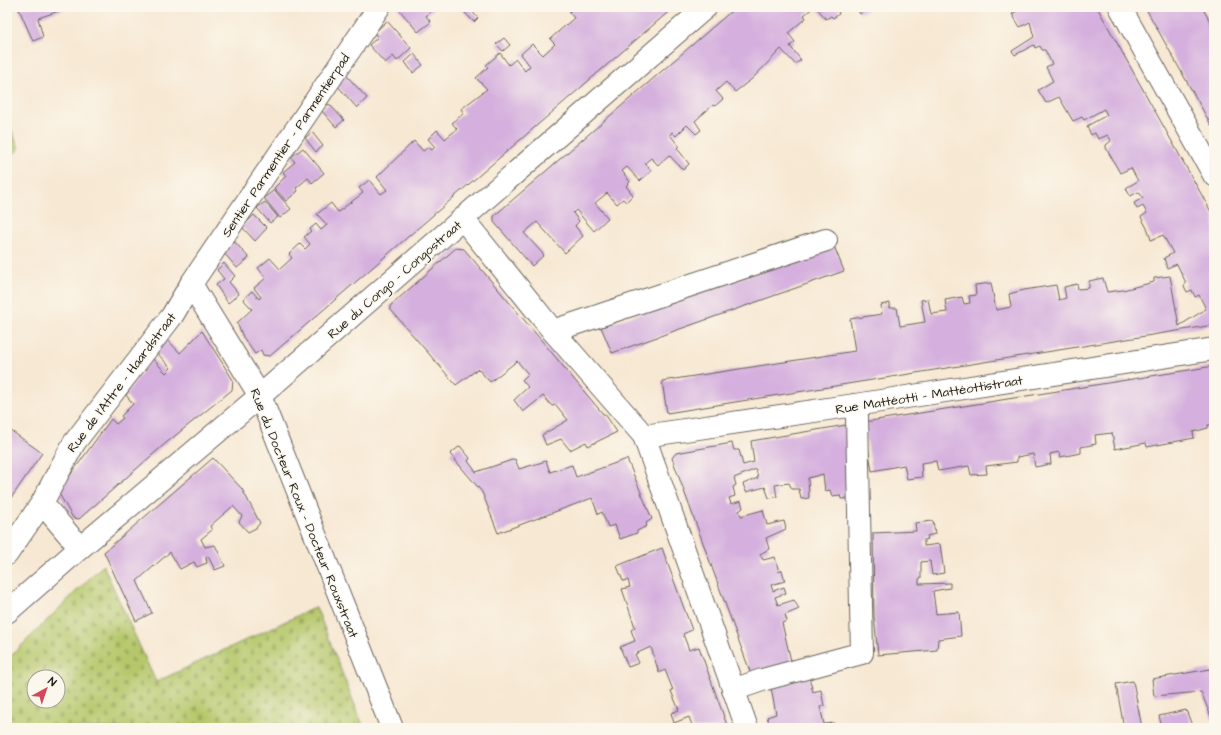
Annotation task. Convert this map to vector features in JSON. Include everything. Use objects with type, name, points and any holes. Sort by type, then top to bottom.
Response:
[{"type":"street","name":"Sentier Parmentier - Parmentierpad","points":[[191,284],[379,7]]},
{"type":"street","name":"Rue du Congo - Congostraat","points":[[80,548],[260,396],[706,7]]},
{"type":"street","points":[[1120,7],[1214,175]]},
{"type":"street","points":[[463,219],[553,331],[644,436],[747,728]]},
{"type":"street","points":[[553,331],[826,240]]},
{"type":"street","name":"Rue du Docteur Roux - Docteur Rouxstraat","points":[[191,284],[260,396],[392,728]]},
{"type":"street","name":"Rue de l'Attre - Haardstraat","points":[[7,554],[42,503],[74,443],[172,316],[191,284]]},
{"type":"street","name":"Rue Mattéotti - Mattéottistraat","points":[[644,436],[1214,349]]},
{"type":"street","points":[[733,690],[762,680],[862,653],[857,417],[855,405]]},
{"type":"street","points":[[7,612],[80,548],[42,503]]},
{"type":"green space","points":[[7,119],[19,149],[7,159]]},
{"type":"green space","points":[[103,565],[156,682],[316,607],[364,728],[7,728],[7,660]]},
{"type":"building","points":[[18,7],[64,7],[65,9],[38,18],[43,37],[33,41]]},
{"type":"building","points":[[397,7],[436,7],[426,16],[431,22],[418,32]]},
{"type":"building","points":[[465,7],[468,7],[478,18],[474,22],[462,10]]},
{"type":"building","points":[[575,7],[674,7],[270,356],[263,355],[261,350],[255,354],[243,337],[237,323],[252,309],[243,299],[252,291],[259,299],[261,297],[254,288],[266,278],[258,268],[270,258],[280,269],[292,258],[289,254],[300,244],[305,249],[310,244],[304,237],[311,231],[310,229],[316,224],[321,230],[327,225],[317,214],[331,203],[338,212],[363,193],[359,188],[369,180],[381,194],[387,190],[377,177],[414,141],[423,151],[428,147],[432,150],[435,147],[428,139],[437,130],[445,139],[457,129],[452,123],[464,113],[461,109],[487,89],[476,78],[488,67],[486,65],[500,53],[509,65],[516,59],[525,71],[530,66],[521,54],[532,44],[543,55],[555,44],[550,39],[574,18],[569,12]]},
{"type":"building","points":[[736,7],[814,7],[804,15],[806,18],[788,33],[795,42],[790,46],[801,60],[795,64],[781,49],[753,78],[735,92],[726,82],[716,91],[723,99],[715,106],[713,105],[695,121],[701,130],[696,134],[687,125],[676,136],[672,132],[670,135],[679,146],[677,148],[689,164],[683,170],[669,155],[658,165],[651,158],[645,163],[651,171],[640,181],[627,167],[622,171],[630,182],[626,186],[633,195],[626,202],[623,199],[617,204],[607,193],[595,203],[608,218],[594,231],[576,210],[573,213],[579,221],[575,226],[583,236],[565,253],[537,222],[524,233],[544,255],[532,266],[494,222],[494,216]]},
{"type":"building","points":[[816,7],[841,7],[838,11],[839,14],[833,18],[831,16],[826,19]]},
{"type":"building","points":[[856,7],[869,7],[870,8],[860,14]]},
{"type":"building","points":[[1023,7],[1097,7],[1214,217],[1214,325],[667,413],[662,381],[855,351],[850,319],[882,314],[881,305],[890,303],[890,308],[897,308],[900,326],[925,322],[921,300],[928,299],[931,314],[947,312],[945,300],[962,297],[964,304],[970,303],[969,296],[976,295],[975,285],[991,283],[996,310],[1011,307],[1009,294],[1024,290],[1056,285],[1059,300],[1066,298],[1064,287],[1077,284],[1078,289],[1089,288],[1089,281],[1103,278],[1107,292],[1123,290],[1154,282],[1154,278],[1170,276],[1179,326],[1206,309],[1199,295],[1195,297],[1192,290],[1187,292],[1184,286],[1186,283],[1177,264],[1167,268],[1164,258],[1173,253],[1163,235],[1151,240],[1148,230],[1141,217],[1147,213],[1143,206],[1137,209],[1134,203],[1143,198],[1139,192],[1130,196],[1126,188],[1138,181],[1131,168],[1120,173],[1106,148],[1106,145],[1111,141],[1108,135],[1098,139],[1095,133],[1091,135],[1087,126],[1107,115],[1104,109],[1084,120],[1082,117],[1073,121],[1059,97],[1046,103],[1038,90],[1053,81],[1046,67],[1052,64],[1045,50],[1042,50],[1040,46],[1035,48],[1034,45],[1015,55],[1012,51],[1034,37],[1030,22],[1020,27],[1012,14]]},
{"type":"building","points":[[1145,7],[1202,7],[1214,29],[1214,130]]},
{"type":"building","points":[[387,21],[411,48],[397,61],[393,56],[385,63],[369,45],[378,37],[374,33]]},
{"type":"building","points":[[504,38],[510,45],[503,51],[496,44]]},
{"type":"building","points":[[414,54],[423,65],[413,73],[405,62]]},
{"type":"building","points":[[346,75],[367,98],[357,108],[336,84]]},
{"type":"building","points":[[329,104],[344,120],[336,127],[321,110]]},
{"type":"building","points":[[312,132],[323,146],[316,152],[305,138]]},
{"type":"building","points":[[303,148],[324,173],[312,183],[308,178],[296,188],[298,191],[286,201],[274,188],[286,176],[283,172],[295,162],[291,157]]},
{"type":"building","points":[[274,190],[291,209],[280,218],[264,198]]},
{"type":"building","points":[[265,202],[278,217],[270,223],[257,208]]},
{"type":"building","points":[[254,215],[267,228],[255,241],[242,227]]},
{"type":"building","points":[[235,242],[249,258],[237,268],[223,252]]},
{"type":"building","points":[[834,246],[844,271],[612,353],[601,327]]},
{"type":"building","points":[[456,248],[464,249],[603,414],[605,414],[617,432],[588,446],[586,442],[570,450],[561,439],[546,445],[542,435],[568,420],[556,405],[552,406],[543,396],[523,412],[514,400],[528,387],[522,380],[528,374],[517,361],[490,382],[478,369],[456,385],[390,309],[390,306]]},
{"type":"building","points":[[224,263],[235,276],[229,282],[239,294],[228,303],[216,285],[224,279],[217,270]]},
{"type":"building","points":[[202,331],[233,380],[232,390],[166,443],[79,519],[73,518],[58,492],[111,419],[116,424],[123,418],[121,416],[133,404],[126,395],[152,358],[166,373],[171,368],[155,351],[165,337],[180,353]]},
{"type":"building","points":[[1214,366],[1214,424],[1208,425],[1208,428],[1193,432],[1194,438],[1147,447],[1146,443],[1115,449],[1112,433],[1095,435],[1096,444],[1081,447],[1081,453],[1060,457],[1059,452],[1050,454],[1051,464],[1035,467],[1033,454],[1017,457],[1017,462],[986,466],[987,474],[971,475],[969,466],[938,471],[936,461],[921,463],[922,477],[907,479],[904,465],[872,471],[864,422]]},
{"type":"building","points":[[852,424],[856,497],[841,499],[840,495],[832,496],[830,490],[825,491],[823,474],[808,478],[809,498],[801,499],[799,489],[792,489],[789,483],[775,485],[777,497],[769,498],[765,487],[746,492],[743,484],[758,478],[756,469],[734,478],[736,485],[733,487],[735,496],[729,498],[731,504],[741,501],[743,508],[739,511],[741,516],[763,510],[767,525],[784,521],[786,529],[766,538],[769,549],[760,554],[763,560],[775,557],[779,572],[782,570],[785,581],[771,585],[773,591],[784,587],[786,593],[775,597],[778,605],[794,600],[799,609],[785,615],[787,621],[782,623],[791,661],[752,677],[672,458],[676,453],[732,443],[734,450],[739,450],[743,465],[754,462],[751,441]]},
{"type":"building","points":[[10,430],[42,453],[7,504],[7,435]]},
{"type":"building","points":[[460,446],[470,458],[468,461],[476,472],[515,459],[519,469],[546,461],[550,472],[572,465],[576,477],[627,459],[652,519],[646,523],[647,526],[637,531],[637,533],[620,539],[615,525],[608,527],[602,512],[598,514],[592,498],[498,533],[482,492],[450,454]]},
{"type":"building","points":[[213,458],[242,489],[260,523],[256,528],[248,532],[239,522],[242,516],[233,506],[210,526],[212,530],[201,539],[205,547],[215,545],[225,566],[215,570],[208,556],[206,558],[207,563],[197,567],[194,562],[180,569],[170,552],[137,581],[152,613],[136,621],[104,552]]},
{"type":"building","points":[[933,521],[935,534],[927,536],[928,539],[924,540],[924,546],[940,544],[944,573],[932,575],[930,561],[921,562],[921,578],[919,579],[919,584],[950,583],[950,588],[933,591],[936,614],[959,612],[961,636],[938,639],[937,650],[878,655],[874,616],[873,533],[916,531],[915,523]]},
{"type":"building","points":[[662,548],[692,630],[683,634],[689,650],[699,647],[728,728],[693,728],[689,717],[674,723],[671,713],[679,710],[671,691],[673,690],[665,670],[659,673],[651,647],[635,654],[639,663],[628,667],[620,647],[635,641],[631,630],[635,627],[622,589],[630,587],[628,580],[623,581],[617,566]]},
{"type":"building","points":[[1210,669],[1214,677],[1214,724],[1201,692],[1154,696],[1152,679]]},
{"type":"building","points":[[809,677],[813,692],[821,690],[824,706],[820,707],[824,724],[834,723],[834,728],[771,728],[767,717],[776,714],[770,683]]},
{"type":"building","points":[[1133,681],[1142,728],[1124,728],[1116,684]]},
{"type":"building","points":[[1186,710],[1193,728],[1162,728],[1159,716]]}]
